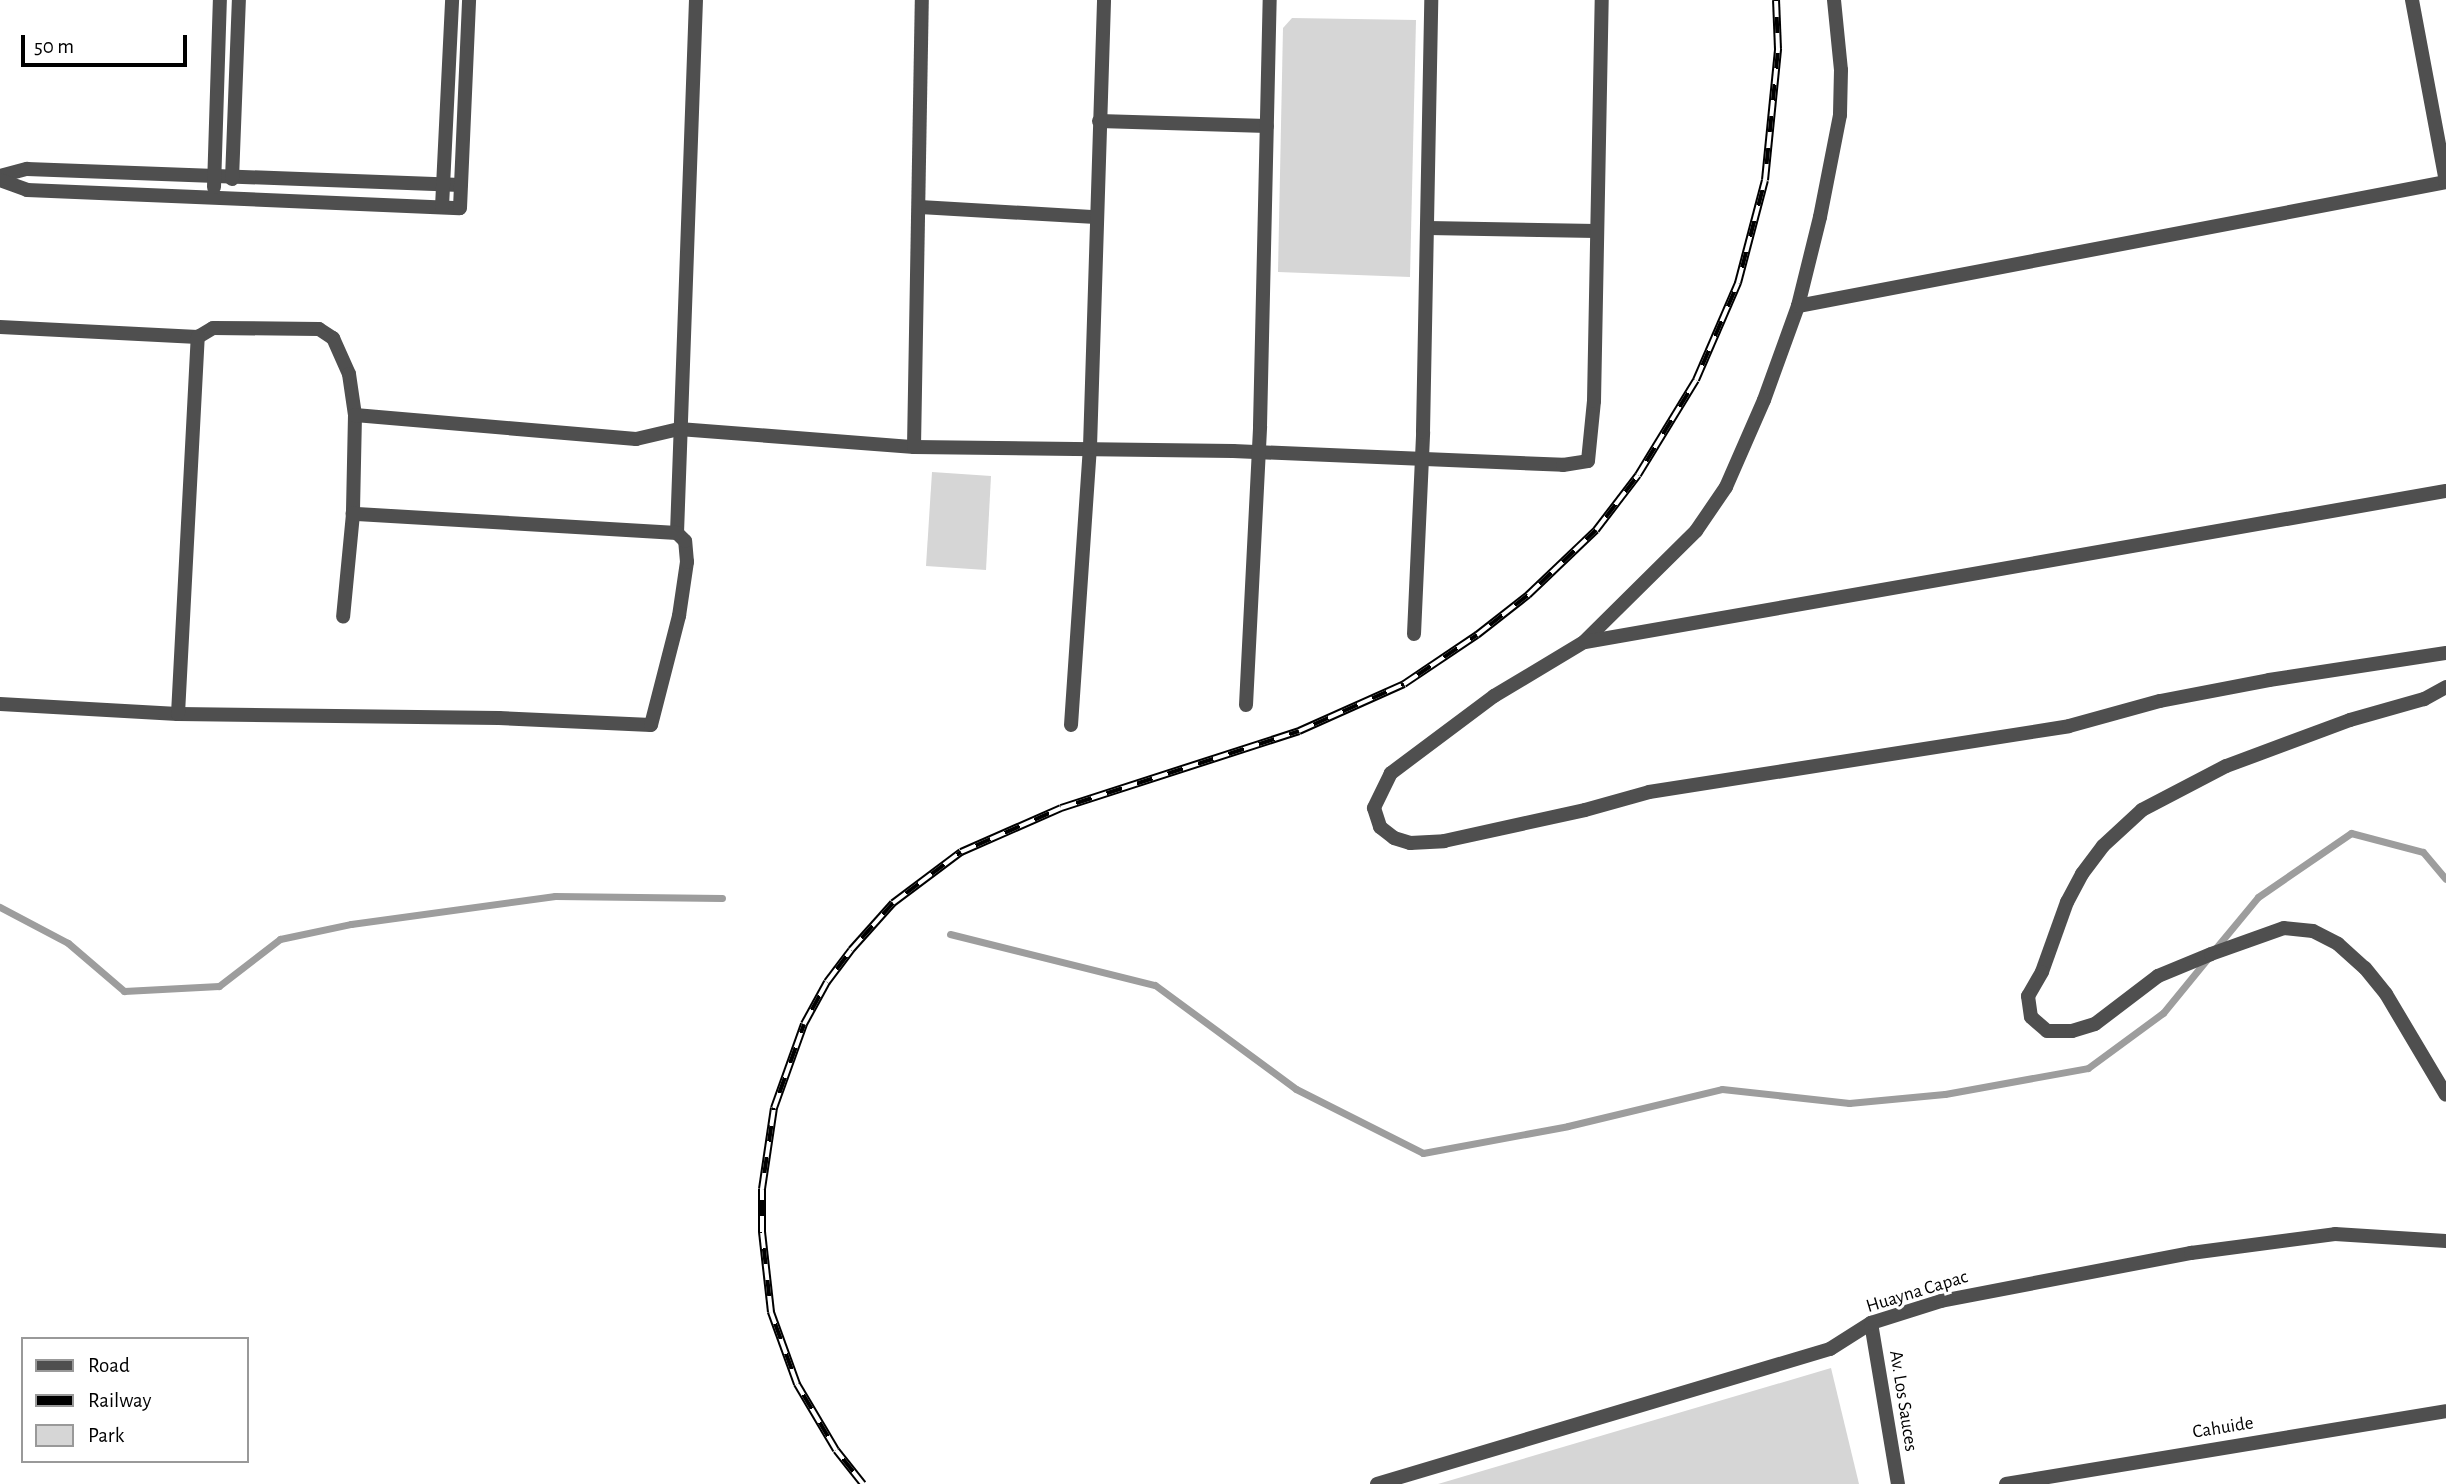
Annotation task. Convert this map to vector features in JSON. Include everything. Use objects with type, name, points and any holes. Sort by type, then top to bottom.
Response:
[{"type":"street","points":[[214,198],[220,0]]},
{"type":"street","points":[[232,179],[239,0]]},
{"type":"street","points":[[442,207],[452,0]]},
{"type":"street","points":[[0,178],[27,190],[460,208],[469,0]]},
{"type":"street","points":[[677,533],[696,0]]},
{"type":"street","points":[[914,447],[922,0]]},
{"type":"street","points":[[1071,725],[1090,447],[1104,0]]},
{"type":"street","points":[[1246,705],[1259,452],[1270,0]]},
{"type":"street","points":[[1414,634],[1423,460],[1432,0]]},
{"type":"street","points":[[355,415],[636,439],[679,429],[914,447],[1090,447],[1563,464],[1588,461],[1594,401],[1602,0]]},
{"type":"street","points":[[1834,0],[1841,70],[1840,116],[1798,306],[1764,400],[1726,487],[1696,531],[1584,642],[1494,696],[1391,773],[1374,808],[1380,827],[1394,838],[1410,843],[1444,841],[1585,810],[1649,792],[2069,726],[2160,701],[2269,680],[2446,653]]},
{"type":"street","points":[[1798,306],[2446,182],[2412,0]]},
{"type":"street","points":[[1099,121],[1267,127]]},
{"type":"street","points":[[0,178],[27,169],[461,186]]},
{"type":"street","points":[[920,207],[1096,217]]},
{"type":"street","points":[[1428,228],[1596,231]]},
{"type":"street","points":[[0,327],[198,337],[213,328],[319,329],[332,338],[349,374],[355,415],[353,514],[343,617]]},
{"type":"street","points":[[178,714],[198,337]]},
{"type":"street","points":[[1584,642],[2446,491]]},
{"type":"street","points":[[0,704],[178,714],[499,718],[652,725],[679,616],[687,562],[685,541],[677,533],[353,514]]},
{"type":"street","points":[[2446,687],[2424,699],[2350,720],[2226,766],[2142,810],[2103,846],[2082,874],[2067,902],[2042,972],[2028,996],[2031,1017],[2048,1031],[2072,1031],[2095,1024],[2158,976],[2211,954],[2284,928],[2313,931],[2338,943],[2365,968],[2386,994],[2446,1095]]},
{"type":"street","name":"Huayna Capac","points":[[1377,1484],[1830,1349],[1871,1323],[1941,1301],[2192,1253],[2334,1234],[2446,1241]]},
{"type":"street","name":"Av. Los Sauces","points":[[1871,1323],[1898,1484]]},
{"type":"street","name":"Cahuide","points":[[2006,1484],[2446,1411]]},
{"type":"green space","points":[[1292,18],[1416,20],[1410,277],[1278,272],[1283,28]]},
{"type":"green space","points":[[932,472],[991,476],[986,570],[926,566]]},
{"type":"green space","points":[[1831,1368],[1859,1484],[1438,1484]]},
{"type":"waterway","points":[[2215,949],[2258,897],[2351,833],[2423,852],[2446,879]]},
{"type":"waterway","points":[[0,907],[68,943],[124,991],[219,986],[280,939],[351,924],[555,896],[722,898]]},
{"type":"waterway","points":[[950,934],[1155,985],[1296,1089],[1423,1153],[1568,1126],[1722,1089],[1849,1103],[1945,1094],[2088,1068],[2163,1013],[2208,958]]},
{"type":"railway","points":[[863,1484],[836,1450],[797,1384],[771,1312],[762,1232],[762,1189],[774,1108],[804,1024],[827,982],[893,903],[961,852],[1061,808],[1299,731],[1404,684],[1477,635],[1528,595],[1596,530],[1638,475],[1696,380],[1738,283],[1765,180],[1778,49],[1776,0]]}]
